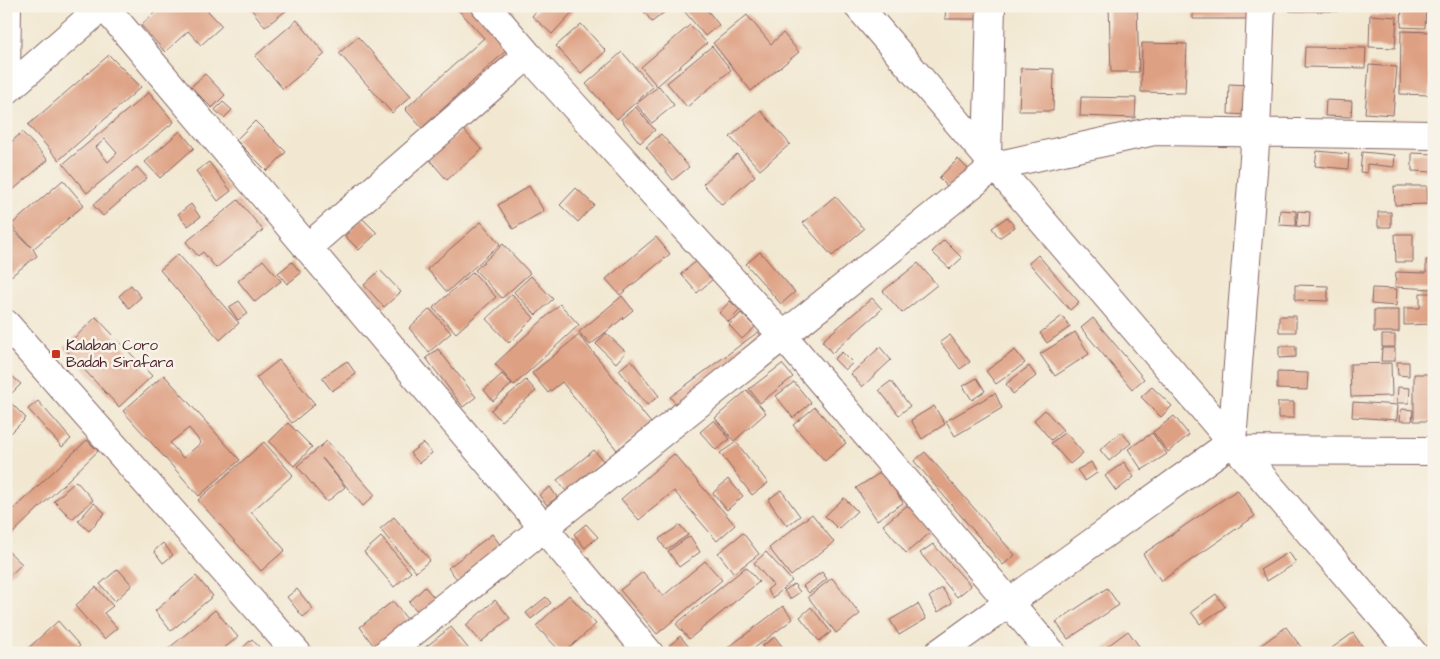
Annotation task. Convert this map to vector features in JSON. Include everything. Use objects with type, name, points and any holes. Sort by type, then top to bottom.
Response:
[{"type":"street","points":[[7,6],[9,81]]},
{"type":"street","points":[[9,81],[103,6],[649,653]]},
{"type":"street","points":[[486,6],[528,55],[783,336],[1010,601],[1052,653]]},
{"type":"street","points":[[858,6],[1413,653]]},
{"type":"street","points":[[991,6],[991,161]]},
{"type":"street","points":[[1235,446],[1256,132],[1261,6]]},
{"type":"street","points":[[308,248],[528,55]]},
{"type":"street","points":[[387,653],[783,336],[991,161],[1154,131],[1434,135]]},
{"type":"street","points":[[6,324],[297,653]]},
{"type":"street","points":[[939,653],[1010,601],[1235,446],[1434,451]]},
{"type":"building","points":[[162,6],[211,6],[207,10],[222,26],[201,45],[188,31],[165,52],[141,25]]},
{"type":"building","points":[[249,6],[292,6],[265,27]]},
{"type":"building","points":[[455,6],[472,6],[510,47],[422,128],[405,109],[484,38]]},
{"type":"building","points":[[541,6],[578,6],[552,34],[532,16]]},
{"type":"building","points":[[640,6],[672,6],[652,22]]},
{"type":"building","points":[[680,6],[704,6],[719,25],[705,36]]},
{"type":"building","points":[[946,6],[978,6],[978,19],[945,19]]},
{"type":"building","points":[[1109,6],[1137,6],[1139,72],[1111,72]]},
{"type":"building","points":[[1193,6],[1256,6],[1256,19],[1193,19]]},
{"type":"building","points":[[1289,6],[1339,6],[1339,11],[1289,11]]},
{"type":"building","points":[[1402,6],[1426,6],[1425,28],[1401,27]]},
{"type":"building","points":[[747,15],[771,44],[783,33],[799,52],[751,91],[713,43]]},
{"type":"building","points":[[1370,15],[1397,17],[1395,48],[1369,47]]},
{"type":"building","points":[[297,20],[325,54],[283,89],[255,56]]},
{"type":"building","points":[[581,24],[606,51],[581,73],[556,46]]},
{"type":"building","points":[[690,25],[707,43],[657,86],[641,67]]},
{"type":"building","points":[[1401,31],[1432,32],[1430,95],[1400,94]]},
{"type":"building","points":[[358,37],[411,96],[392,113],[339,53]]},
{"type":"building","points":[[1142,43],[1187,44],[1185,93],[1141,92]]},
{"type":"building","points":[[712,46],[731,70],[687,107],[667,83]]},
{"type":"building","points":[[1305,47],[1366,48],[1365,68],[1304,67]]},
{"type":"building","points":[[622,52],[653,87],[617,119],[586,84]]},
{"type":"building","points":[[109,55],[141,87],[59,160],[28,125]]},
{"type":"building","points":[[1369,65],[1397,67],[1393,115],[1365,113]]},
{"type":"building","points":[[1021,68],[1054,69],[1053,111],[1019,111]]},
{"type":"building","points":[[205,74],[225,95],[212,108],[191,87]]},
{"type":"building","points":[[1229,84],[1250,85],[1248,115],[1228,114]]},
{"type":"building","points":[[659,86],[674,105],[652,123],[636,104]]},
{"type":"building","points":[[149,92],[174,122],[87,193],[63,164]],"holes":[[[105,139],[117,153],[108,162],[96,147]]]},
{"type":"building","points":[[1081,97],[1136,98],[1135,118],[1080,116]]},
{"type":"building","points":[[1326,100],[1352,101],[1351,117],[1325,116]]},
{"type":"building","points":[[223,102],[232,110],[224,118],[215,110]]},
{"type":"building","points":[[636,107],[655,130],[640,143],[621,119]]},
{"type":"building","points":[[761,111],[790,144],[760,170],[730,137]]},
{"type":"building","points":[[255,121],[286,152],[267,171],[236,140]]},
{"type":"building","points":[[463,129],[482,150],[447,180],[429,159]]},
{"type":"building","points":[[180,131],[194,148],[160,178],[145,162]]},
{"type":"building","points":[[22,132],[48,160],[6,196],[6,147]]},
{"type":"building","points":[[661,134],[689,167],[673,180],[646,147]]},
{"type":"building","points":[[1317,151],[1349,154],[1348,169],[1315,166]]},
{"type":"building","points":[[1362,152],[1395,155],[1394,167],[1367,164],[1367,173],[1360,172]]},
{"type":"building","points":[[1412,153],[1434,154],[1433,172],[1412,171]]},
{"type":"building","points":[[737,154],[755,176],[722,205],[703,184]]},
{"type":"building","points":[[958,159],[973,174],[954,193],[939,178]]},
{"type":"building","points":[[209,162],[231,191],[218,201],[196,171]]},
{"type":"building","points":[[137,167],[147,178],[103,216],[93,205]]},
{"type":"building","points":[[63,180],[84,205],[33,249],[37,256],[7,279],[6,224],[31,247],[11,225]]},
{"type":"building","points":[[529,186],[544,211],[513,229],[498,205]]},
{"type":"building","points":[[1394,186],[1427,186],[1428,204],[1395,205]]},
{"type":"building","points":[[576,188],[594,205],[578,222],[560,205]]},
{"type":"building","points":[[835,196],[864,229],[832,256],[803,223]]},
{"type":"building","points":[[238,200],[263,230],[216,268],[203,252],[198,256],[186,242]]},
{"type":"building","points":[[191,204],[200,217],[188,226],[178,214]]},
{"type":"building","points":[[1280,210],[1296,211],[1296,226],[1279,225]]},
{"type":"building","points":[[1298,211],[1310,212],[1309,227],[1296,226]]},
{"type":"building","points":[[1378,212],[1391,212],[1391,227],[1378,227]]},
{"type":"building","points":[[1007,217],[1015,227],[999,238],[992,228]]},
{"type":"building","points":[[362,218],[377,233],[359,250],[345,236]]},
{"type":"building","points":[[481,222],[500,244],[447,292],[427,269]]},
{"type":"building","points":[[1395,234],[1413,234],[1413,262],[1396,262]]},
{"type":"building","points":[[656,237],[670,254],[620,295],[606,279]]},
{"type":"building","points":[[944,240],[962,258],[950,269],[932,252]]},
{"type":"building","points":[[503,244],[530,273],[502,298],[475,270]]},
{"type":"building","points":[[760,252],[795,292],[781,304],[746,264]]},
{"type":"building","points":[[178,254],[239,323],[220,340],[160,270]]},
{"type":"building","points":[[1038,255],[1079,302],[1070,310],[1029,263]]},
{"type":"building","points":[[699,259],[714,278],[697,293],[681,274]]},
{"type":"building","points":[[263,260],[281,281],[255,302],[238,281]]},
{"type":"building","points":[[1426,260],[1434,260],[1434,289],[1395,287],[1396,272],[1426,273]]},
{"type":"building","points":[[292,262],[301,273],[287,284],[278,273]]},
{"type":"building","points":[[918,263],[937,285],[902,313],[883,291]]},
{"type":"building","points":[[380,270],[401,292],[384,307],[364,285]]},
{"type":"building","points":[[473,272],[496,297],[456,333],[433,308]]},
{"type":"building","points":[[531,276],[553,299],[536,315],[514,292]]},
{"type":"building","points":[[131,285],[141,297],[129,308],[119,296]]},
{"type":"building","points":[[1295,285],[1328,286],[1328,301],[1295,300]]},
{"type":"building","points":[[1372,288],[1397,289],[1396,306],[1371,304]]},
{"type":"building","points":[[1420,293],[1434,293],[1434,324],[1404,325],[1404,308],[1420,308]]},
{"type":"building","points":[[512,294],[534,318],[509,343],[486,319]]},
{"type":"building","points":[[622,296],[633,310],[590,345],[579,332]]},
{"type":"building","points":[[872,298],[882,309],[832,353],[822,341]]},
{"type":"building","points":[[239,301],[248,313],[238,320],[229,307]]},
{"type":"building","points":[[730,301],[740,310],[729,322],[719,313]]},
{"type":"building","points":[[560,304],[579,325],[514,385],[495,364]]},
{"type":"building","points":[[430,309],[451,333],[429,352],[409,328]]},
{"type":"building","points":[[1374,310],[1399,310],[1399,332],[1374,332]]},
{"type":"building","points":[[741,313],[755,327],[742,339],[729,325]]},
{"type":"building","points":[[1062,316],[1070,327],[1047,343],[1040,333]]},
{"type":"building","points":[[1279,316],[1296,316],[1296,332],[1279,332]]},
{"type":"building","points":[[96,317],[152,376],[119,407],[64,348]]},
{"type":"building","points":[[1093,318],[1144,379],[1132,389],[1081,328]]},
{"type":"building","points":[[758,332],[768,345],[681,410],[670,397]]},
{"type":"building","points":[[1075,332],[1089,354],[1055,376],[1040,354]]},
{"type":"building","points":[[606,333],[626,352],[616,363],[596,344]]},
{"type":"building","points":[[579,335],[651,423],[617,450],[562,382],[548,393],[532,373]]},
{"type":"building","points":[[950,335],[970,362],[960,369],[940,342]]},
{"type":"building","points":[[1382,335],[1395,335],[1395,347],[1382,347]]},
{"type":"building","points":[[1279,346],[1296,346],[1296,357],[1279,358]]},
{"type":"building","points":[[880,347],[891,360],[862,387],[851,374]]},
{"type":"building","points":[[1382,348],[1395,348],[1395,361],[1381,361]]},
{"type":"building","points":[[438,349],[476,397],[463,407],[426,358]]},
{"type":"building","points":[[1015,350],[1025,363],[996,384],[986,371]]},
{"type":"building","points":[[842,352],[853,363],[845,370],[834,359]]},
{"type":"building","points":[[279,360],[315,404],[292,423],[256,378]]},
{"type":"building","points":[[631,360],[659,396],[647,405],[619,370]]},
{"type":"building","points":[[347,361],[356,374],[332,391],[322,378]]},
{"type":"building","points":[[1397,362],[1409,362],[1409,376],[1398,375]]},
{"type":"building","points":[[1391,363],[1392,396],[1351,397],[1350,364]]},
{"type":"building","points":[[782,364],[793,377],[760,403],[749,389]]},
{"type":"building","points":[[1029,366],[1036,376],[1013,394],[1006,384]]},
{"type":"building","points":[[6,371],[21,384],[6,399]]},
{"type":"building","points":[[1277,372],[1308,373],[1307,390],[1277,389]]},
{"type":"building","points":[[502,374],[512,384],[493,401],[484,390]]},
{"type":"building","points":[[1414,374],[1434,374],[1434,421],[1414,421]]},
{"type":"building","points":[[164,375],[240,460],[199,496],[123,411]],"holes":[[[189,428],[201,443],[183,458],[170,443]]]},
{"type":"building","points":[[977,378],[985,391],[972,400],[963,386]]},
{"type":"building","points":[[526,380],[536,391],[501,421],[491,410]]},
{"type":"building","points":[[891,381],[910,406],[899,415],[879,390]]},
{"type":"building","points":[[794,382],[811,403],[793,418],[776,396]]},
{"type":"building","points":[[1152,387],[1172,406],[1161,417],[1141,397]]},
{"type":"building","points":[[1398,387],[1410,388],[1409,403],[1397,403]]},
{"type":"building","points":[[747,390],[766,413],[734,441],[715,418]]},
{"type":"building","points":[[995,393],[1002,408],[955,436],[946,421]]},
{"type":"building","points":[[38,401],[71,439],[62,447],[28,409]]},
{"type":"building","points":[[1278,402],[1294,402],[1294,418],[1278,418]]},
{"type":"building","points":[[1353,402],[1398,405],[1397,420],[1352,417]]},
{"type":"building","points":[[11,403],[26,418],[6,438],[6,408]]},
{"type":"building","points":[[934,406],[945,424],[922,439],[911,420]]},
{"type":"building","points":[[815,407],[846,443],[825,461],[793,425]]},
{"type":"building","points":[[1401,409],[1413,410],[1412,421],[1400,421]]},
{"type":"building","points":[[1045,410],[1063,430],[1051,440],[1034,420]]},
{"type":"building","points":[[1174,416],[1189,435],[1168,452],[1153,432]]},
{"type":"building","points":[[714,420],[730,439],[716,450],[700,432]]},
{"type":"building","points":[[288,423],[312,447],[294,466],[269,442]]},
{"type":"building","points":[[1065,432],[1083,453],[1070,464],[1051,443]]},
{"type":"building","points":[[1121,432],[1131,443],[1109,461],[1100,450]]},
{"type":"building","points":[[1152,433],[1167,454],[1142,470],[1128,449]]},
{"type":"building","points":[[87,440],[98,451],[10,536],[6,532],[6,516]]},
{"type":"building","points":[[327,441],[375,495],[363,506],[322,458],[345,487],[327,502],[297,466]]},
{"type":"building","points":[[264,442],[293,475],[251,512],[285,550],[261,571],[198,500]]},
{"type":"building","points":[[736,442],[768,483],[752,495],[720,453]]},
{"type":"building","points":[[423,443],[432,453],[419,463],[410,453]]},
{"type":"building","points":[[594,450],[603,461],[566,491],[557,480]]},
{"type":"building","points":[[925,452],[1015,555],[1003,565],[914,461]]},
{"type":"building","points":[[674,454],[735,525],[717,541],[674,491],[639,520],[621,499]]},
{"type":"building","points":[[1091,462],[1097,473],[1085,481],[1077,470]]},
{"type":"building","points":[[1124,462],[1134,477],[1116,491],[1105,476]]},
{"type":"building","points":[[883,471],[903,503],[877,520],[856,488]]},
{"type":"building","points":[[728,479],[743,496],[727,510],[713,493]]},
{"type":"building","points":[[76,481],[93,500],[72,519],[54,501]]},
{"type":"building","points":[[550,487],[557,497],[547,505],[539,495]]},
{"type":"building","points":[[781,490],[800,516],[787,526],[768,500]]},
{"type":"building","points":[[1237,490],[1255,516],[1161,581],[1143,554]]},
{"type":"building","points":[[844,498],[857,511],[838,529],[825,516]]},
{"type":"building","points":[[94,503],[105,513],[89,531],[78,521]]},
{"type":"building","points":[[909,504],[931,532],[906,553],[883,525]]},
{"type":"building","points":[[812,514],[834,542],[791,576],[769,548]]},
{"type":"building","points":[[394,517],[430,560],[416,572],[380,529]]},
{"type":"building","points":[[586,524],[598,537],[585,548],[574,534]]},
{"type":"building","points":[[680,525],[688,535],[666,550],[659,539]]},
{"type":"building","points":[[743,533],[759,554],[734,573],[718,553]]},
{"type":"building","points":[[492,534],[505,551],[462,585],[448,568]]},
{"type":"building","points":[[690,536],[700,552],[679,567],[668,551]]},
{"type":"building","points":[[381,537],[411,572],[394,587],[364,552]]},
{"type":"building","points":[[163,543],[173,555],[163,563],[154,551]]},
{"type":"building","points":[[933,544],[971,586],[957,597],[920,553]]},
{"type":"building","points":[[6,549],[22,564],[6,579]]},
{"type":"building","points":[[766,552],[792,581],[773,598],[767,590],[773,585],[754,563]]},
{"type":"building","points":[[1289,552],[1296,563],[1267,581],[1260,570]]},
{"type":"building","points":[[705,561],[722,580],[657,634],[620,590],[643,572],[663,596]]},
{"type":"building","points":[[746,567],[759,582],[689,639],[676,624]]},
{"type":"building","points":[[118,569],[132,585],[115,601],[100,584]]},
{"type":"building","points":[[822,572],[827,579],[809,593],[803,586]]},
{"type":"building","points":[[196,576],[213,596],[171,631],[155,611]]},
{"type":"building","points":[[832,578],[860,614],[836,633],[808,597]]},
{"type":"building","points":[[794,584],[800,592],[790,599],[784,591]]},
{"type":"building","points":[[96,587],[113,606],[104,613],[117,628],[104,639],[75,606]]},
{"type":"building","points":[[425,587],[437,601],[421,615],[409,602]]},
{"type":"building","points":[[942,588],[952,603],[938,612],[929,597]]},
{"type":"building","points":[[1107,588],[1119,605],[1068,639],[1056,622]]},
{"type":"building","points":[[297,589],[313,609],[303,617],[287,597]]},
{"type":"building","points":[[1216,594],[1225,607],[1200,624],[1191,612]]},
{"type":"building","points":[[569,595],[596,624],[562,653],[536,626]]},
{"type":"building","points":[[546,597],[551,603],[531,619],[526,613]]},
{"type":"building","points":[[495,600],[510,618],[481,642],[466,625]]},
{"type":"building","points":[[393,601],[413,627],[379,653],[360,627]]},
{"type":"building","points":[[918,604],[926,619],[899,635],[890,620]]},
{"type":"building","points":[[783,606],[793,619],[748,653],[721,653]]},
{"type":"building","points":[[811,607],[831,632],[819,641],[800,617]]},
{"type":"building","points":[[215,610],[238,637],[218,653],[163,653]]},
{"type":"building","points":[[58,621],[80,646],[73,653],[23,653]]},
{"type":"building","points":[[451,627],[472,653],[418,653]]},
{"type":"building","points":[[1286,627],[1304,651],[1301,653],[1250,653]]},
{"type":"building","points":[[1128,631],[1144,653],[1098,653]]},
{"type":"building","points":[[1353,633],[1367,653],[1335,653],[1332,648]]},
{"type":"building","points":[[680,636],[694,653],[676,653],[669,646]]},
{"type":"building","points":[[775,637],[787,653],[767,653],[762,646]]},
{"type":"building","points":[[252,639],[264,653],[237,653]]},
{"type":"place","name":"Kalaban Coro Badah Sirafara","points":[[56,354]]}]
